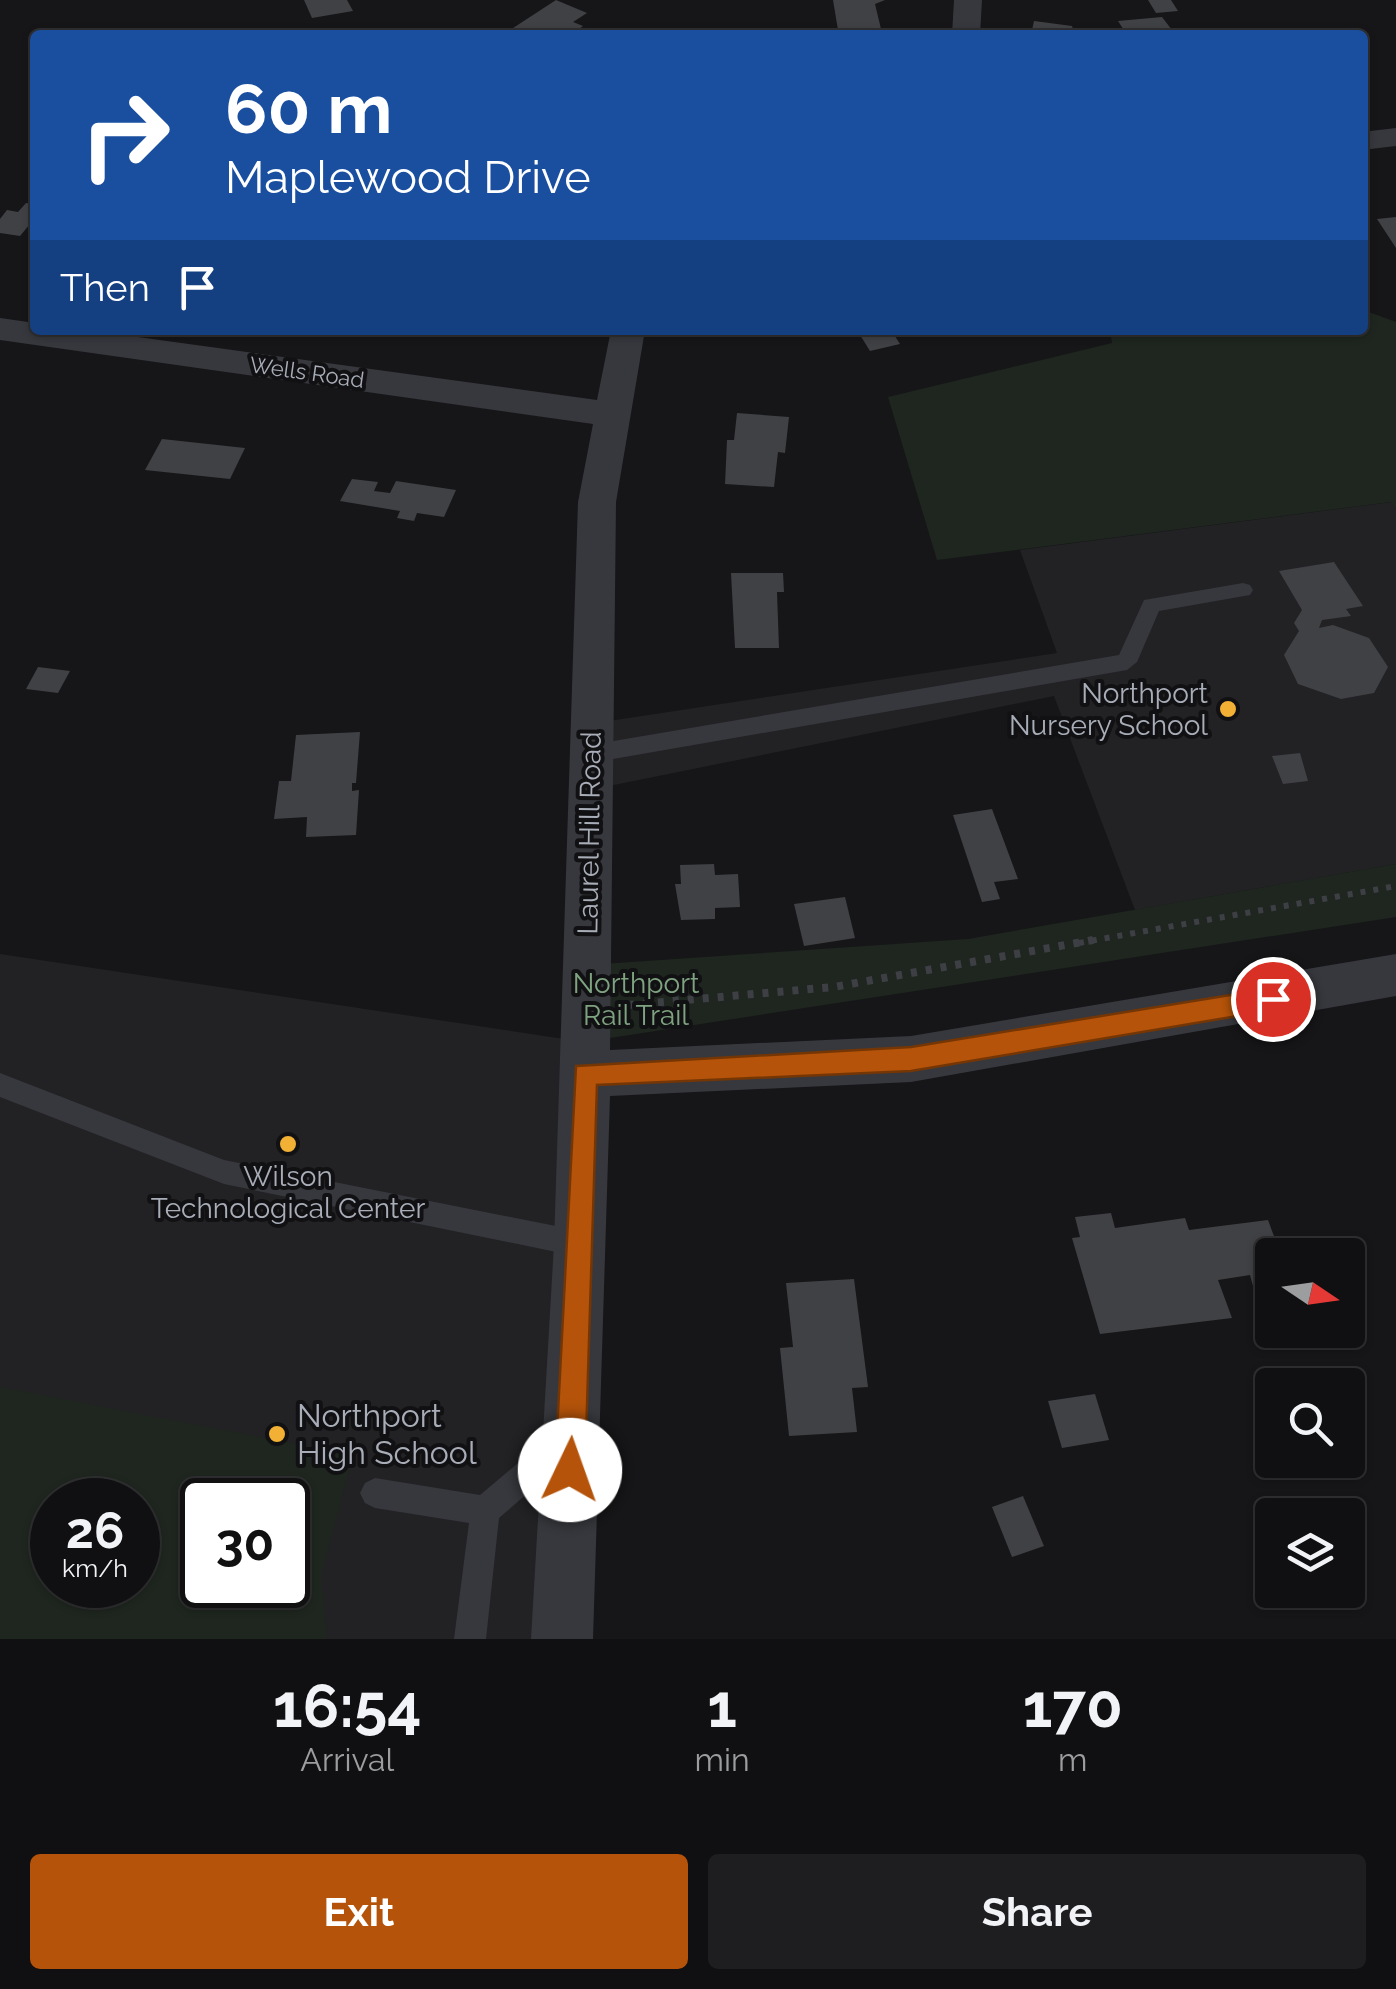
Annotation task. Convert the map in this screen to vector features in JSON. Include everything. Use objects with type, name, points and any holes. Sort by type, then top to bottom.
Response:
[{"type":"street","points":[[966,30],[968,0]]},
{"type":"street","points":[[1368,139],[1396,136]]},
{"type":"street","name":"Wells Road","points":[[0,330],[30,334]]},
{"type":"street","name":"Wells Road","points":[[36,335],[615,415]]},
{"type":"street","name":"Laurel Hill Road","points":[[562,1639],[581,1244],[598,502],[627,335]]},
{"type":"street","points":[[585,1074],[911,1059],[1396,975]]},
{"type":"lane","points":[[590,754],[1127,662],[1151,605],[1243,590]]},
{"type":"lane","points":[[0,1086],[224,1172],[581,1244]]},
{"type":"lane","points":[[470,1639],[485,1511],[572,1437]]},
{"type":"lane","points":[[375,1493],[485,1511]]},
{"type":"path","points":[[586,1008],[834,987],[1396,886]]},
{"type":"shaded area","name":"Northport Nursery School","points":[[1392,502],[1396,510],[1396,864],[1135,910],[1054,696],[604,787],[609,721],[1057,653],[1020,550]]},
{"type":"shaded area","points":[[0,954],[584,1042],[540,1639],[0,1639]]},
{"type":"green space","points":[[1368,312],[1396,322],[1396,510],[1391,502],[937,560],[888,397],[1112,343],[1111,335],[1368,335]]},
{"type":"green space","name":"Northport Rail Trail","points":[[1396,864],[1396,917],[584,1042],[587,965],[968,939]]},
{"type":"green space","points":[[0,1387],[353,1455],[321,1576],[327,1639],[0,1639]]},
{"type":"building","points":[[304,0],[347,0],[353,11],[312,18]]},
{"type":"building","points":[[556,0],[587,13],[573,22],[583,26],[578,30],[510,30]]},
{"type":"building","points":[[833,0],[885,0],[875,4],[881,29],[838,30]]},
{"type":"building","points":[[1148,0],[1171,0],[1178,11],[1156,13]]},
{"type":"building","points":[[1162,17],[1172,30],[1124,30],[1118,21]]},
{"type":"building","points":[[1034,21],[1072,26],[1073,30],[1032,30]]},
{"type":"building","points":[[30,203],[30,224],[20,236],[0,233],[0,219],[7,210],[18,212]]},
{"type":"building","points":[[1396,217],[1396,248],[1377,219]]},
{"type":"building","points":[[860,335],[894,335],[900,344],[870,351]]},
{"type":"building","points":[[737,413],[789,417],[785,453],[778,452],[774,487],[725,484],[727,440],[734,440]]},
{"type":"building","points":[[162,439],[245,448],[230,479],[145,470]]},
{"type":"building","points":[[352,479],[378,482],[374,491],[390,493],[396,481],[456,490],[444,517],[417,513],[414,521],[397,518],[400,511],[340,501]]},
{"type":"building","name":"Northport Nursery School","points":[[1334,562],[1363,606],[1346,609],[1351,616],[1322,620],[1319,628],[1333,625],[1369,638],[1388,667],[1374,693],[1341,699],[1298,684],[1284,655],[1299,631],[1294,623],[1302,610],[1279,571]]},
{"type":"building","points":[[731,573],[783,573],[784,592],[777,592],[779,648],[735,648]]},
{"type":"building","points":[[38,667],[70,671],[58,693],[26,689]]},
{"type":"building","points":[[360,732],[356,783],[352,783],[352,791],[359,790],[356,835],[306,837],[307,817],[274,819],[279,781],[291,781],[296,735]]},
{"type":"building","points":[[1300,753],[1308,781],[1283,784],[1272,756]]},
{"type":"building","points":[[992,809],[1018,879],[994,882],[1000,899],[982,902],[953,815]]},
{"type":"building","points":[[714,864],[715,875],[738,874],[740,907],[715,908],[715,919],[681,920],[675,884],[681,884],[680,865]]},
{"type":"building","points":[[845,897],[855,938],[804,946],[794,904]]},
{"type":"building","points":[[1111,1213],[1115,1228],[1185,1218],[1189,1230],[1268,1220],[1275,1238],[1255,1238],[1255,1286],[1250,1275],[1218,1280],[1232,1318],[1100,1334],[1072,1238],[1080,1237],[1075,1217]]},
{"type":"building","points":[[854,1279],[868,1387],[852,1388],[857,1432],[789,1436],[780,1348],[793,1347],[786,1283]]},
{"type":"building","points":[[1095,1394],[1109,1440],[1062,1448],[1048,1401]]},
{"type":"building","points":[[1023,1496],[1044,1546],[1012,1557],[992,1507]]},
{"type":"place","name":"Northport Nursery School","points":[[1228,709]]},
{"type":"place","name":"Wilson Technological Center","points":[[288,1144]]},
{"type":"place","name":"Northport High School","points":[[277,1434]]},
{"type":"route","points":[[570,1470],[585,1074],[911,1059],[1273,999]]}]
